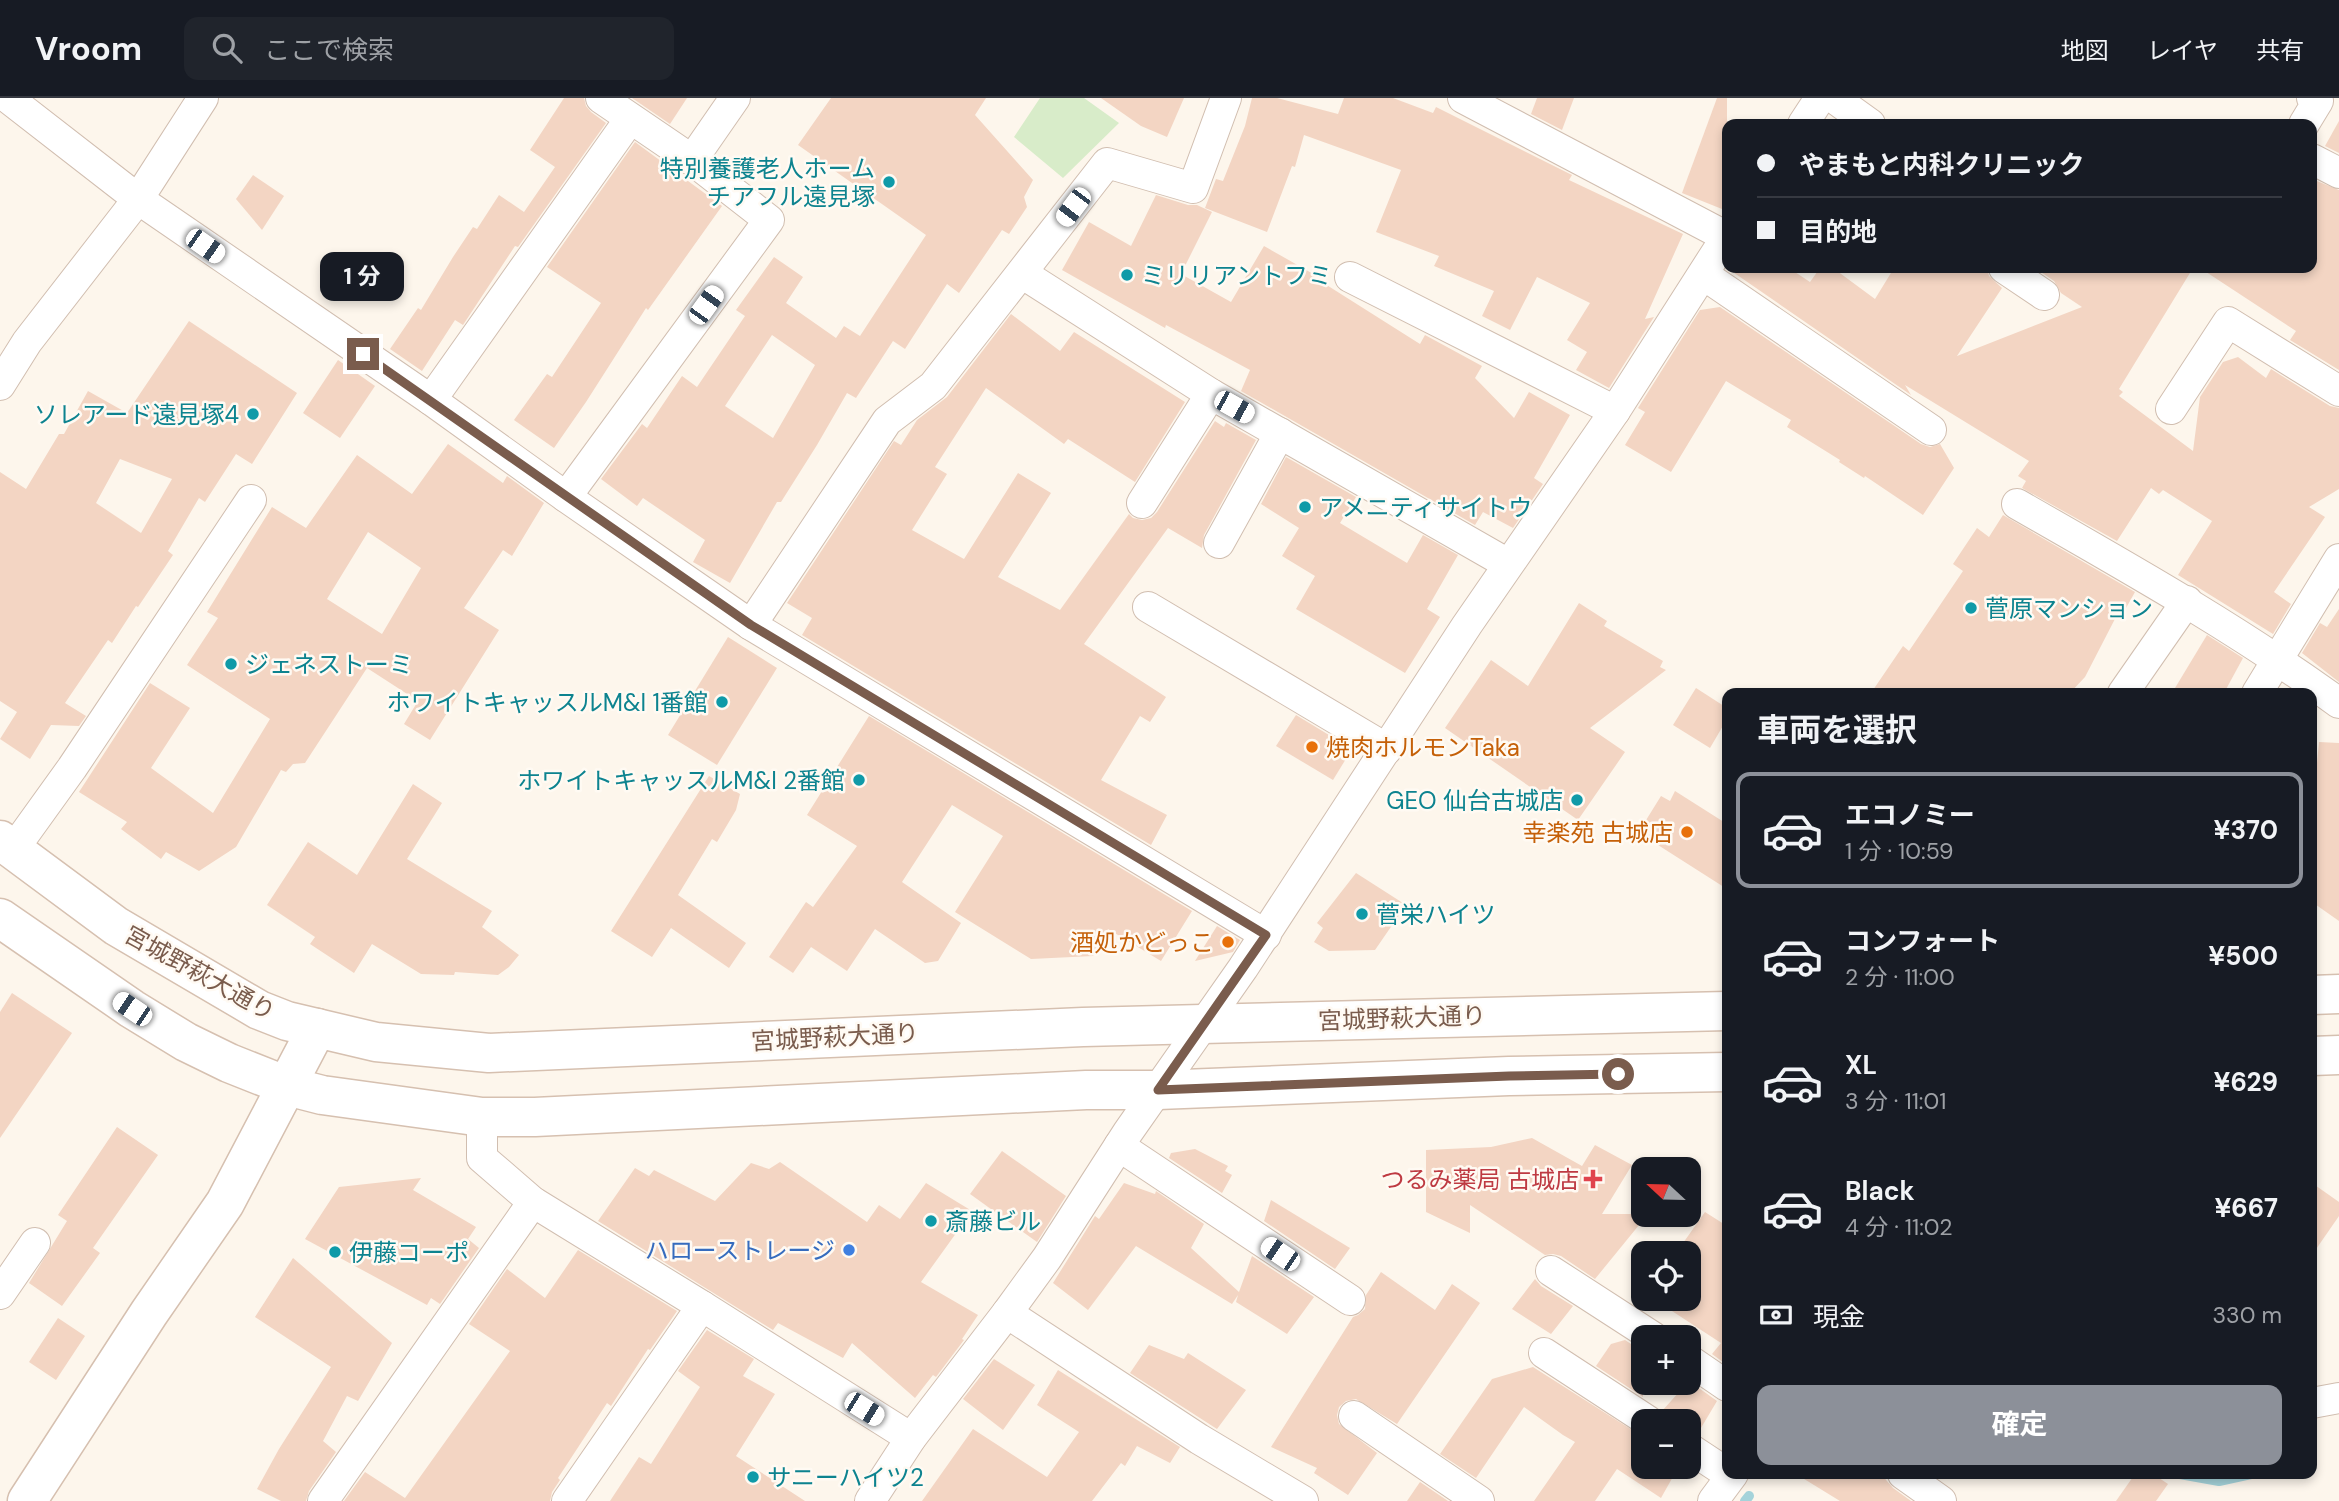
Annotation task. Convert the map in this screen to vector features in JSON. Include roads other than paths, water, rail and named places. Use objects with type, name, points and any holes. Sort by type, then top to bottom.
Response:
[{"type":"street","points":[[8,98],[138,199],[431,400],[751,625],[1266,935]]},
{"type":"street","points":[[0,385],[27,342],[138,199],[203,98]]},
{"type":"street","points":[[566,497],[769,220],[692,160],[601,98]]},
{"type":"street","points":[[692,160],[735,98]]},
{"type":"street","points":[[751,625],[887,421],[933,386],[1107,163],[1193,188],[1226,98]]},
{"type":"street","points":[[1463,98],[1722,234]]},
{"type":"street","points":[[1805,119],[1820,98]]},
{"type":"street","points":[[1834,98],[1863,119]]},
{"type":"street","points":[[2307,119],[2318,101],[2312,98]]},
{"type":"street","points":[[431,400],[630,119]]},
{"type":"street","points":[[2317,162],[2339,173]]},
{"type":"street","points":[[870,1501],[911,1438],[1007,1314],[1119,1146],[1266,935],[1508,564],[1615,411],[1722,245]]},
{"type":"street","points":[[2011,273],[2043,295]]},
{"type":"street","points":[[1023,274],[1211,394],[1508,564]]},
{"type":"street","points":[[1704,275],[1931,430]]},
{"type":"street","points":[[1350,277],[1615,411]]},
{"type":"street","points":[[2171,410],[2228,323],[2339,391]]},
{"type":"street","points":[[1142,503],[1211,394]]},
{"type":"street","points":[[1219,543],[1280,433]]},
{"type":"street","points":[[7,845],[72,768],[251,500]]},
{"type":"street","points":[[2017,504],[2187,601],[2279,660],[2339,703]]},
{"type":"street","points":[[2260,688],[2339,559]]},
{"type":"street","points":[[2126,688],[2187,601]]},
{"type":"street","points":[[1148,607],[1387,749]]},
{"type":"street","name":"宮城野萩大通り","points":[[7,845],[116,926],[259,1010],[287,1021],[376,1042],[489,1053],[1069,1027],[1722,1011]]},
{"type":"street","points":[[0,918],[132,1009],[186,1042],[229,1063],[287,1086],[322,1095],[482,1117],[535,1117],[1086,1090],[1722,1072]]},
{"type":"street","points":[[2317,995],[2339,994]]},
{"type":"street","points":[[27,1501],[225,1203],[317,1028]]},
{"type":"street","points":[[2317,1056],[2339,1055]]},
{"type":"street","points":[[482,1117],[482,1158],[533,1202],[911,1438]]},
{"type":"street","points":[[1119,1146],[1350,1300]]},
{"type":"street","points":[[323,1501],[533,1202]]},
{"type":"street","points":[[0,1294],[35,1243]]},
{"type":"street","points":[[1551,1271],[1634,1325]]},
{"type":"street","points":[[567,1501],[702,1306]]},
{"type":"street","points":[[1007,1314],[1199,1439],[1303,1501]]},
{"type":"street","points":[[1545,1353],[1631,1410]]},
{"type":"street","points":[[1701,1368],[1722,1382]]},
{"type":"street","points":[[2317,1402],[2339,1398]]},
{"type":"street","points":[[1354,1416],[1479,1501]]},
{"type":"street","points":[[1701,1456],[1722,1469]]},
{"type":"street","points":[[1713,1501],[1727,1479]]},
{"type":"street","points":[[1910,1479],[1941,1501]]},
{"type":"waterway","points":[[2208,1479],[2228,1479]]},
{"type":"waterway","points":[[1745,1501],[1749,1496]]},
{"type":"place","name":"特別養護老人ホーム チアフル遠見塚","points":[[889,182]]},
{"type":"place","name":"ミリリアントフミ","points":[[1127,275]]},
{"type":"place","name":"ソレアード遠見塚4","points":[[253,414]]},
{"type":"place","name":"アメニティサイトウ","points":[[1305,507]]},
{"type":"place","name":"菅原マンション","points":[[1971,608]]},
{"type":"place","name":"ジェネストーミ","points":[[231,664]]},
{"type":"place","name":"ホワイトキャッスルM&I 1番館","points":[[722,702]]},
{"type":"place","name":"焼肉ホルモンTaka","points":[[1312,747]]},
{"type":"place","name":"ホワイトキャッスルM&I 2番館","points":[[859,780]]},
{"type":"place","name":"GEO 仙台古城店","points":[[1577,800]]},
{"type":"place","name":"幸楽苑 古城店","points":[[1687,832]]},
{"type":"place","name":"菅栄ハイツ","points":[[1362,914]]},
{"type":"place","name":"酒処かどっこ","points":[[1228,942]]},
{"type":"place","name":"つるみ薬局 古城店","points":[[1593,1179]]},
{"type":"place","name":"斎藤ビル","points":[[931,1221]]},
{"type":"place","name":"ハローストレージ","points":[[849,1250]]},
{"type":"place","name":"伊藤コーポ","points":[[335,1252]]},
{"type":"place","name":"サニーハイツ2","points":[[753,1477]]}]
